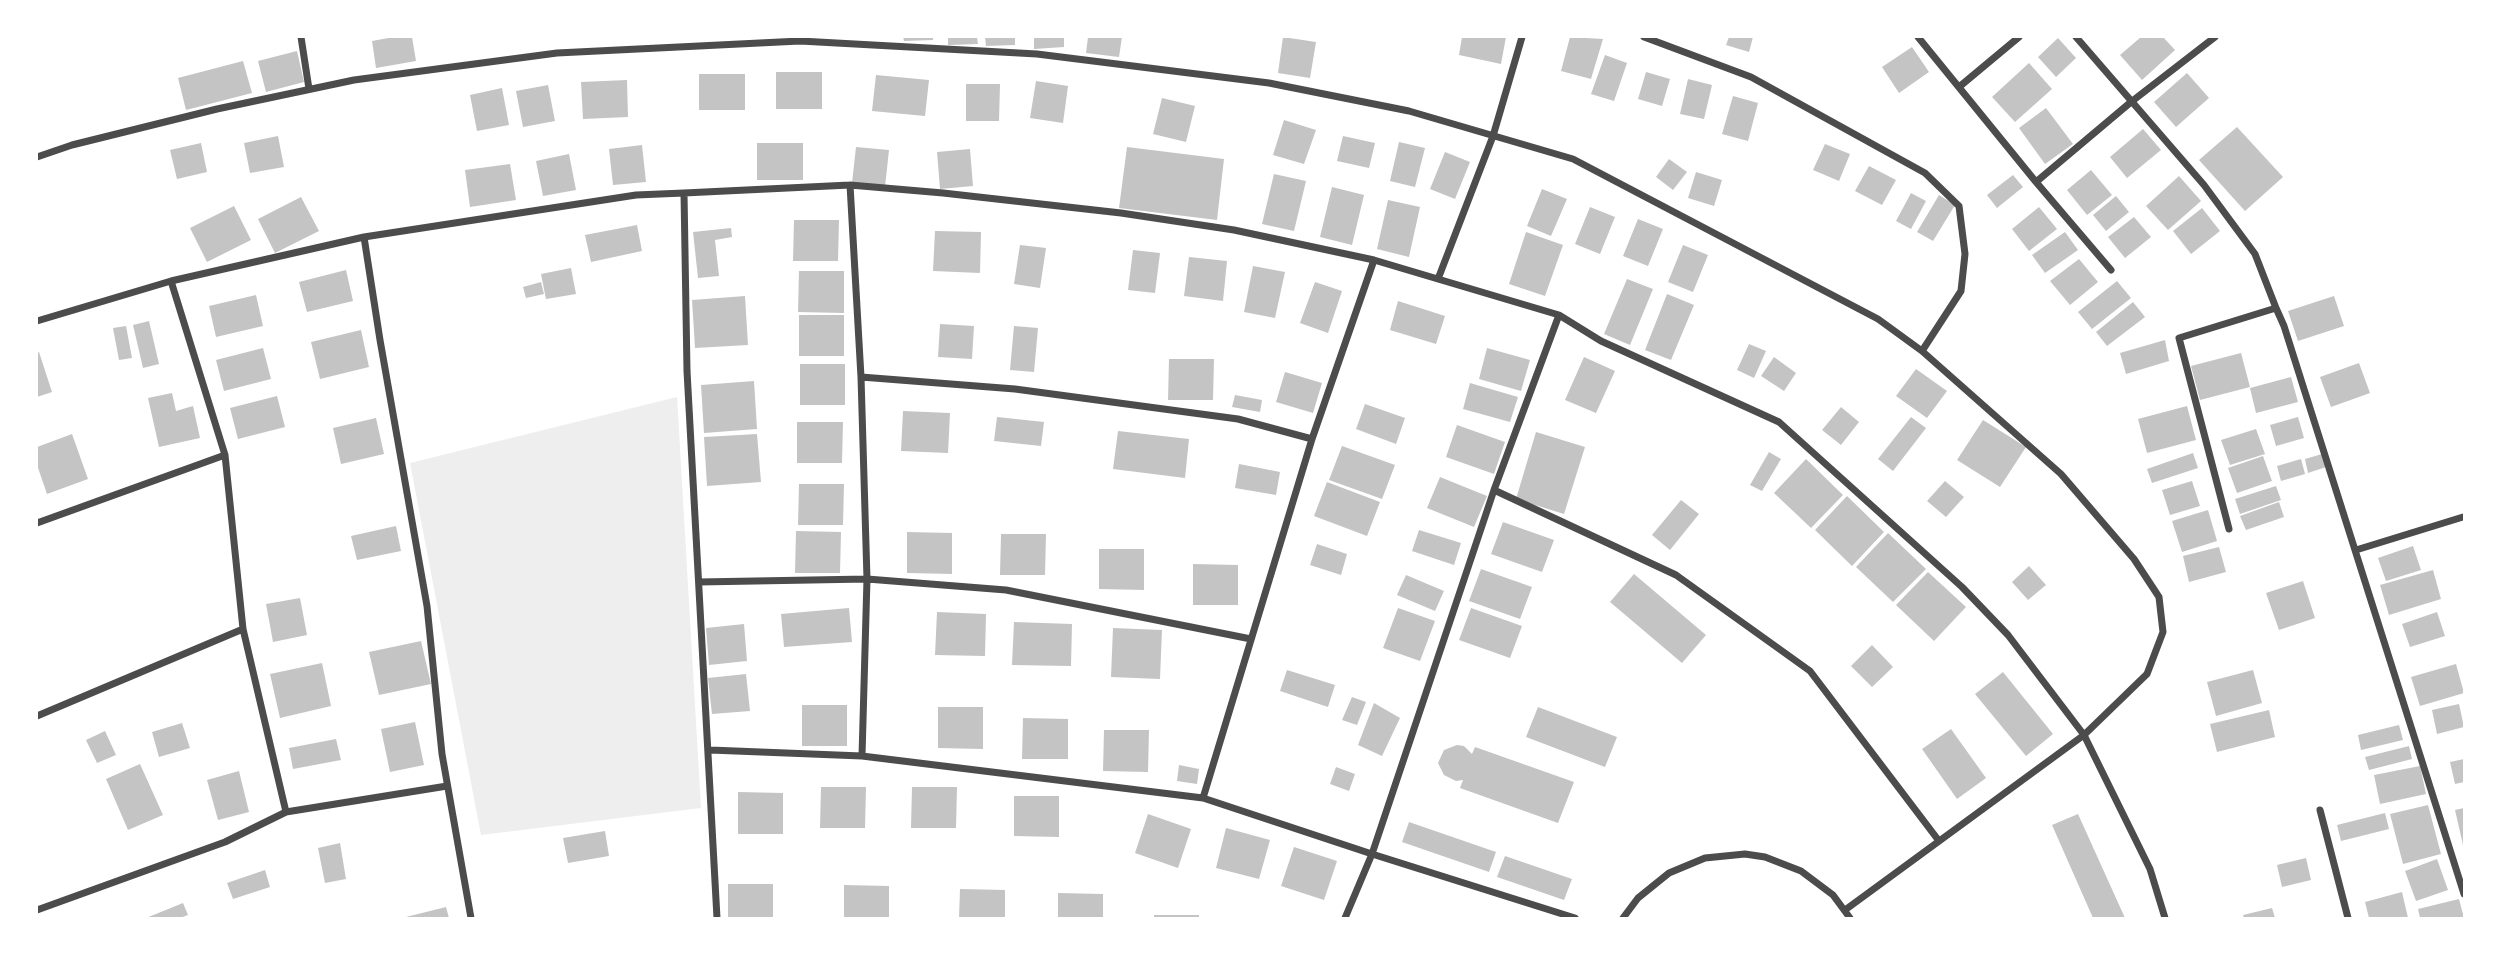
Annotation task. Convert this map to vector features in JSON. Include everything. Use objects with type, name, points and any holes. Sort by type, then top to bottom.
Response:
[{"type":"street","points":[[302,37],[309,89]]},
{"type":"street","points":[[1438,279],[1493,135],[1522,37]]},
{"type":"street","points":[[1644,37],[1751,77],[1925,173],[1959,206],[1965,254],[1961,291],[1922,351]]},
{"type":"street","points":[[1918,37],[2111,270]]},
{"type":"street","points":[[1959,87],[2019,37]]},
{"type":"street","points":[[2076,37],[2204,185],[2255,254],[2284,326],[2464,894]]},
{"type":"street","points":[[2036,182],[2131,102],[2215,37]]},
{"type":"street","points":[[37,157],[72,145],[354,80],[558,52],[800,39],[1037,54],[1269,83],[1409,111],[1573,159],[1878,319],[1922,351],[2061,474],[2134,559],[2159,597],[2163,632],[2147,674],[2084,735],[1845,910]]},
{"type":"street","points":[[850,185],[861,377],[867,579],[862,756]]},
{"type":"street","points":[[37,321],[171,281],[364,237],[636,195],[850,185],[943,192],[1133,215],[1234,230],[1374,260],[1559,316],[1601,341],[1779,422],[1962,587],[2008,635],[2084,735],[2150,869],[2165,918]]},
{"type":"street","points":[[684,193],[687,371],[710,750],[717,918]]},
{"type":"street","points":[[364,237],[427,606],[442,754],[471,918]]},
{"type":"street","points":[[1203,798],[1312,439],[1374,260]]},
{"type":"street","points":[[171,281],[225,455],[243,629],[286,812]]},
{"type":"street","points":[[2229,529],[2179,338],[2276,308]]},
{"type":"street","points":[[1345,918],[1372,855],[1494,490],[1559,316]]},
{"type":"street","points":[[861,377],[1015,389],[1238,419],[1312,439]]},
{"type":"street","points":[[37,523],[225,455]]},
{"type":"street","points":[[1494,490],[1676,575],[1810,671],[1939,841]]},
{"type":"street","points":[[2356,550],[2463,517]]},
{"type":"street","points":[[699,582],[867,579],[1006,590],[1251,639]]},
{"type":"street","points":[[37,716],[243,629]]},
{"type":"street","points":[[710,750],[862,756],[1203,798],[1372,855],[1575,918]]},
{"type":"street","points":[[37,910],[225,842],[286,812],[447,786]]},
{"type":"street","points":[[2320,810],[2348,918]]},
{"type":"street","points":[[1623,918],[1638,898],[1669,873],[1705,858],[1725,855],[1755,856],[1783,863],[1818,882],[1850,918]]},
{"type":"shaded area","points":[[677,397],[701,808],[481,835],[410,463]]},
{"type":"building","points":[[412,37],[416,61],[376,68],[372,41]]},
{"type":"building","points":[[903,37],[933,37],[933,40],[904,41]]},
{"type":"building","points":[[948,37],[977,37],[978,44],[948,45]]},
{"type":"building","points":[[985,37],[1015,37],[1015,45],[986,46]]},
{"type":"building","points":[[1034,37],[1064,37],[1064,47],[1034,49]]},
{"type":"building","points":[[1088,37],[1122,37],[1119,57],[1086,53]]},
{"type":"building","points":[[1283,37],[1316,42],[1310,78],[1278,73]]},
{"type":"building","points":[[1462,37],[1506,37],[1501,64],[1459,55]]},
{"type":"building","points":[[1570,37],[1603,39],[1591,79],[1561,71]]},
{"type":"building","points":[[1729,37],[1753,37],[1749,52],[1726,45]]},
{"type":"building","points":[[2141,37],[2163,37],[2175,50],[2142,80],[2120,55]]},
{"type":"building","points":[[2058,38],[2076,58],[2056,77],[2038,57]]},
{"type":"building","points":[[1912,47],[1929,72],[1899,93],[1882,67]]},
{"type":"building","points":[[297,51],[304,82],[266,92],[258,61]]},
{"type":"building","points":[[1605,55],[1627,63],[1614,101],[1591,94]]},
{"type":"building","points":[[243,61],[252,93],[186,110],[178,78]]},
{"type":"building","points":[[2029,63],[2052,89],[2015,122],[1992,97]]},
{"type":"building","points":[[776,72],[822,72],[822,109],[776,109]]},
{"type":"building","points":[[1646,72],[1670,79],[1662,106],[1638,99]]},
{"type":"building","points":[[2187,73],[2209,98],[2176,127],[2154,102]]},
{"type":"building","points":[[699,74],[745,74],[745,110],[699,110]]},
{"type":"building","points":[[876,75],[929,80],[925,116],[872,111]]},
{"type":"building","points":[[1688,79],[1712,85],[1704,119],[1680,114]]},
{"type":"building","points":[[627,80],[628,117],[583,119],[581,82]]},
{"type":"building","points":[[1036,81],[1068,86],[1063,123],[1030,118]]},
{"type":"building","points":[[966,84],[1000,84],[999,121],[966,121]]},
{"type":"building","points":[[548,85],[555,121],[523,127],[516,91]]},
{"type":"building","points":[[502,88],[509,125],[477,131],[470,95]]},
{"type":"building","points":[[1733,96],[1758,103],[1748,141],[1722,134]]},
{"type":"building","points":[[1162,98],[1195,106],[1186,142],[1153,134]]},
{"type":"building","points":[[2046,108],[2073,144],[2045,164],[2019,128]]},
{"type":"building","points":[[1284,120],[1316,130],[1304,164],[1273,155]]},
{"type":"building","points":[[2237,127],[2283,177],[2245,211],[2199,160]]},
{"type":"building","points":[[2143,129],[2161,150],[2127,178],[2110,157]]},
{"type":"building","points":[[278,136],[284,167],[250,173],[244,143]]},
{"type":"building","points":[[1343,136],[1375,143],[1369,168],[1337,161]]},
{"type":"building","points":[[1399,142],[1425,148],[1415,187],[1390,181]]},
{"type":"building","points":[[201,143],[207,172],[177,179],[170,150]]},
{"type":"building","points":[[757,143],[803,143],[803,180],[757,180]]},
{"type":"building","points":[[1825,144],[1850,154],[1839,181],[1813,170]]},
{"type":"building","points":[[642,145],[646,182],[613,185],[609,149]]},
{"type":"building","points":[[856,147],[889,150],[885,187],[852,183]]},
{"type":"building","points":[[1127,147],[1224,159],[1217,220],[1119,208]]},
{"type":"building","points":[[970,149],[973,186],[940,189],[937,152]]},
{"type":"building","points":[[1445,152],[1470,162],[1455,199],[1430,189]]},
{"type":"building","points":[[569,154],[576,190],[543,196],[536,161]]},
{"type":"building","points":[[1669,159],[1687,172],[1673,190],[1656,177]]},
{"type":"building","points":[[510,164],[516,200],[470,207],[465,170]]},
{"type":"building","points":[[1869,166],[1896,180],[1882,205],[1855,191]]},
{"type":"building","points":[[2091,170],[2112,195],[2087,215],[2067,190]]},
{"type":"building","points":[[1696,172],[1722,180],[1714,206],[1688,198]]},
{"type":"building","points":[[1274,174],[1306,181],[1294,231],[1262,224]]},
{"type":"building","points":[[2013,175],[2023,187],[1997,208],[1987,195]]},
{"type":"building","points":[[2179,176],[2201,201],[2168,230],[2146,206]]},
{"type":"building","points":[[1332,187],[1364,195],[1352,245],[1320,237]]},
{"type":"building","points":[[1542,189],[1567,199],[1551,236],[1527,226]]},
{"type":"building","points":[[1911,193],[1926,201],[1911,229],[1896,221]]},
{"type":"building","points":[[1939,195],[1955,205],[1933,241],[1917,232]]},
{"type":"building","points":[[2116,196],[2129,212],[2106,231],[2093,215]]},
{"type":"building","points":[[301,197],[319,231],[275,253],[258,219]]},
{"type":"building","points":[[1388,200],[1420,207],[1409,257],[1377,249]]},
{"type":"building","points":[[234,206],[251,240],[207,262],[190,228]]},
{"type":"building","points":[[1590,207],[1615,217],[1600,254],[1575,244]]},
{"type":"building","points":[[2039,207],[2057,229],[2029,251],[2012,229]]},
{"type":"building","points":[[2202,208],[2220,231],[2191,254],[2173,231]]},
{"type":"building","points":[[2134,217],[2151,237],[2125,258],[2108,237]]},
{"type":"building","points":[[1638,219],[1663,229],[1648,266],[1623,256]]},
{"type":"building","points":[[794,220],[839,220],[838,261],[793,261]]},
{"type":"building","points":[[637,225],[642,251],[591,262],[585,235]]},
{"type":"building","points":[[731,228],[732,237],[715,240],[719,276],[698,278],[693,232]]},
{"type":"building","points":[[935,231],[981,232],[980,273],[933,271]]},
{"type":"building","points":[[1526,232],[1563,245],[1545,296],[1509,284]]},
{"type":"building","points":[[2065,232],[2078,250],[2045,273],[2032,255]]},
{"type":"building","points":[[1020,245],[1046,248],[1040,288],[1014,284]]},
{"type":"building","points":[[1683,245],[1708,255],[1693,292],[1668,282]]},
{"type":"building","points":[[1133,250],[1160,253],[1155,293],[1128,290]]},
{"type":"building","points":[[1189,257],[1227,261],[1223,301],[1184,296]]},
{"type":"building","points":[[2079,259],[2098,282],[2070,305],[2050,281]]},
{"type":"building","points":[[1253,266],[1285,272],[1275,318],[1244,312]]},
{"type":"building","points":[[571,268],[576,294],[546,299],[541,274]]},
{"type":"building","points":[[346,270],[353,301],[307,312],[299,282]]},
{"type":"building","points":[[799,271],[844,271],[844,313],[798,312]]},
{"type":"building","points":[[1627,279],[1653,289],[1630,345],[1604,334]]},
{"type":"building","points":[[2117,281],[2131,298],[2092,329],[2078,312]]},
{"type":"building","points":[[541,282],[544,294],[526,298],[523,287]]},
{"type":"building","points":[[1315,282],[1342,291],[1328,333],[1300,323]]},
{"type":"building","points":[[1667,294],[1694,305],[1671,360],[1645,350]]},
{"type":"building","points":[[256,295],[263,326],[216,337],[209,306]]},
{"type":"building","points":[[745,296],[748,345],[695,348],[692,300]]},
{"type":"building","points":[[2334,296],[2344,326],[2298,341],[2288,311]]},
{"type":"building","points":[[1398,301],[1445,316],[1436,344],[1390,330]]},
{"type":"building","points":[[2133,302],[2145,317],[2107,346],[2096,332]]},
{"type":"building","points":[[799,315],[844,315],[844,356],[799,356]]},
{"type":"building","points":[[149,321],[159,364],[143,368],[133,325]]},
{"type":"building","points":[[940,324],[974,326],[972,359],[938,357]]},
{"type":"building","points":[[126,326],[132,358],[119,360],[113,328]]},
{"type":"building","points":[[1014,326],[1038,328],[1034,372],[1010,370]]},
{"type":"building","points":[[361,330],[369,367],[320,379],[311,342]]},
{"type":"building","points":[[2165,340],[2169,361],[2126,374],[2120,353]]},
{"type":"building","points":[[1749,344],[1766,351],[1754,378],[1737,370]]},
{"type":"building","points":[[263,348],[271,379],[224,391],[216,360]]},
{"type":"building","points":[[1487,348],[1530,360],[1521,391],[1479,379]]},
{"type":"building","points":[[39,352],[52,392],[37,397],[37,353]]},
{"type":"building","points":[[2241,353],[2250,387],[2200,400],[2191,366]]},
{"type":"building","points":[[1584,357],[1615,371],[1596,413],[1565,400]]},
{"type":"building","points":[[1774,357],[1796,373],[1784,391],[1761,376]]},
{"type":"building","points":[[1169,359],[1214,359],[1213,400],[1168,400]]},
{"type":"building","points":[[2359,363],[2370,393],[2331,407],[2320,377]]},
{"type":"building","points":[[800,364],[845,364],[845,405],[800,405]]},
{"type":"building","points":[[1916,369],[1947,391],[1927,418],[1896,396]]},
{"type":"building","points":[[1285,372],[1322,383],[1313,413],[1276,402]]},
{"type":"building","points":[[2291,377],[2298,402],[2256,413],[2250,388]]},
{"type":"building","points":[[754,381],[757,429],[704,433],[701,385]]},
{"type":"building","points":[[1470,383],[1518,397],[1510,422],[1463,409]]},
{"type":"building","points":[[172,393],[176,411],[193,406],[200,438],[159,447],[148,398]]},
{"type":"building","points":[[1235,395],[1262,400],[1260,412],[1232,407]]},
{"type":"building","points":[[277,396],[285,427],[238,439],[230,408]]},
{"type":"building","points":[[1365,404],[1405,418],[1396,444],[1356,429]]},
{"type":"building","points":[[2187,406],[2196,440],[2147,453],[2138,419]]},
{"type":"building","points":[[1841,407],[1859,422],[1841,445],[1822,430]]},
{"type":"building","points":[[903,411],[950,413],[948,453],[901,451]]},
{"type":"building","points":[[997,417],[1044,422],[1041,446],[994,441]]},
{"type":"building","points":[[1911,417],[1926,428],[1893,471],[1878,459]]},
{"type":"building","points":[[2298,417],[2304,438],[2276,446],[2270,425]]},
{"type":"building","points":[[376,418],[384,454],[341,464],[333,428]]},
{"type":"building","points":[[1983,420],[2026,447],[2000,487],[1957,460]]},
{"type":"building","points":[[797,422],[843,422],[842,463],[797,463]]},
{"type":"building","points":[[1457,425],[1505,442],[1494,474],[1446,457]]},
{"type":"building","points":[[2256,429],[2265,454],[2230,465],[2221,440]]},
{"type":"building","points":[[1118,431],[1189,439],[1185,478],[1113,469]]},
{"type":"building","points":[[1536,432],[1585,447],[1564,514],[1516,499]]},
{"type":"building","points":[[72,434],[88,479],[47,494],[37,465],[37,447]]},
{"type":"building","points":[[757,434],[761,482],[707,486],[704,437]]},
{"type":"building","points":[[1342,446],[1395,465],[1382,499],[1329,480]]},
{"type":"building","points":[[1769,452],[1781,459],[1762,491],[1750,485]]},
{"type":"building","points":[[2193,453],[2198,468],[2152,483],[2147,469]]},
{"type":"building","points":[[2322,454],[2326,467],[2308,473],[2305,459]]},
{"type":"building","points":[[2263,456],[2272,481],[2237,493],[2228,468]]},
{"type":"building","points":[[1806,459],[1843,495],[1811,528],[1774,493]]},
{"type":"building","points":[[2301,459],[2305,474],[2281,481],[2277,466]]},
{"type":"building","points":[[1239,464],[1280,472],[1276,495],[1235,488]]},
{"type":"building","points":[[1440,477],[1487,496],[1474,527],[1427,508]]},
{"type":"building","points":[[1945,481],[1964,497],[1946,517],[1927,501]]},
{"type":"building","points":[[2192,481],[2200,506],[2170,515],[2162,490]]},
{"type":"building","points":[[1327,482],[1380,502],[1367,536],[1314,516]]},
{"type":"building","points":[[799,484],[844,484],[843,525],[798,525]]},
{"type":"building","points":[[2276,486],[2281,500],[2240,514],[2235,499]]},
{"type":"building","points":[[1847,496],[1884,532],[1852,566],[1815,530]]},
{"type":"building","points":[[1681,500],[1699,514],[1670,550],[1652,535]]},
{"type":"building","points":[[2279,502],[2284,517],[2246,530],[2240,516]]},
{"type":"building","points":[[2208,510],[2217,541],[2182,552],[2172,521]]},
{"type":"building","points":[[1503,522],[1554,540],[1542,572],[1491,554]]},
{"type":"building","points":[[396,526],[401,551],[357,560],[351,536]]},
{"type":"building","points":[[1419,530],[1461,543],[1454,565],[1412,551]]},
{"type":"building","points":[[796,531],[841,532],[840,573],[795,573]]},
{"type":"building","points":[[907,532],[952,533],[952,574],[907,573]]},
{"type":"building","points":[[1888,533],[1926,569],[1893,602],[1856,567]]},
{"type":"building","points":[[1001,534],[1046,534],[1045,575],[1000,575]]},
{"type":"building","points":[[1317,544],[1347,554],[1341,575],[1310,565]]},
{"type":"building","points":[[2413,546],[2421,570],[2386,581],[2378,558]]},
{"type":"building","points":[[2219,547],[2226,572],[2189,582],[2183,556]]},
{"type":"building","points":[[1099,549],[1144,549],[1144,590],[1099,589]]},
{"type":"building","points":[[1193,564],[1238,565],[1238,605],[1193,605]]},
{"type":"building","points":[[2029,566],[2046,585],[2028,600],[2012,582]]},
{"type":"building","points":[[1481,569],[1532,587],[1520,619],[1469,601]]},
{"type":"building","points":[[2433,570],[2441,599],[2389,615],[2380,585]]},
{"type":"building","points":[[1928,572],[1966,607],[1934,641],[1896,605]]},
{"type":"building","points":[[1634,574],[1706,635],[1682,663],[1610,602]]},
{"type":"building","points":[[1406,575],[1444,591],[1435,611],[1397,595]]},
{"type":"building","points":[[2303,581],[2315,618],[2279,630],[2266,593]]},
{"type":"building","points":[[300,598],[307,635],[273,642],[266,604]]},
{"type":"building","points":[[849,608],[852,642],[784,647],[781,614]]},
{"type":"building","points":[[1398,608],[1435,621],[1420,661],[1383,648]]},
{"type":"building","points":[[1471,608],[1522,626],[1510,658],[1459,640]]},
{"type":"building","points":[[937,612],[986,614],[985,656],[935,655]]},
{"type":"building","points":[[2437,612],[2445,636],[2410,647],[2402,624]]},
{"type":"building","points":[[1014,622],[1072,624],[1071,666],[1012,665]]},
{"type":"building","points":[[744,624],[747,661],[709,665],[706,628]]},
{"type":"building","points":[[1113,628],[1162,630],[1160,679],[1111,677]]},
{"type":"building","points":[[421,641],[431,684],[379,695],[369,652]]},
{"type":"building","points":[[1872,645],[1893,667],[1872,687],[1851,666]]},
{"type":"building","points":[[322,663],[331,706],[280,718],[270,674]]},
{"type":"building","points":[[2456,664],[2464,693],[2420,706],[2411,677]]},
{"type":"building","points":[[1287,670],[1335,685],[1328,707],[1280,691]]},
{"type":"building","points":[[2253,670],[2262,703],[2216,716],[2207,682]]},
{"type":"building","points":[[2003,672],[2053,734],[2026,756],[1975,694]]},
{"type":"building","points":[[746,674],[750,711],[712,714],[708,678]]},
{"type":"building","points":[[1352,697],[1366,702],[1357,725],[1342,720]]},
{"type":"building","points":[[1374,703],[1400,718],[1382,756],[1358,745]]},
{"type":"building","points":[[2459,704],[2464,727],[2437,734],[2432,710]]},
{"type":"building","points":[[802,705],[847,705],[847,746],[802,746]]},
{"type":"building","points":[[938,707],[983,707],[983,749],[938,748]]},
{"type":"building","points":[[1538,707],[1617,737],[1605,767],[1526,737]]},
{"type":"building","points":[[2269,710],[2275,737],[2217,752],[2210,724]]},
{"type":"building","points":[[1023,718],[1068,719],[1068,759],[1022,759]]},
{"type":"building","points":[[415,722],[424,765],[390,772],[381,729]]},
{"type":"building","points":[[182,723],[190,748],[159,757],[152,732]]},
{"type":"building","points":[[2399,725],[2403,740],[2361,750],[2358,735]]},
{"type":"building","points":[[1951,729],[1986,778],[1957,799],[1922,749]]},
{"type":"building","points":[[1104,730],[1149,730],[1148,772],[1103,771]]},
{"type":"building","points":[[105,731],[116,755],[97,763],[86,740]]},
{"type":"building","points":[[336,739],[341,760],[293,769],[289,748]]},
{"type":"building","points":[[1457,745],[1464,746],[1472,754],[1475,747],[1574,782],[1558,823],[1460,788],[1463,780],[1456,781],[1444,775],[1438,763],[1444,750]]},
{"type":"building","points":[[2409,746],[2412,759],[2369,770],[2365,757]]},
{"type":"building","points":[[2464,759],[2464,782],[2455,784],[2450,762]]},
{"type":"building","points":[[140,764],[163,815],[128,830],[106,779]]},
{"type":"building","points":[[1179,765],[1199,769],[1197,784],[1177,781]]},
{"type":"building","points":[[2420,766],[2426,794],[2380,804],[2374,775]]},
{"type":"building","points":[[1336,767],[1355,774],[1349,791],[1330,784]]},
{"type":"building","points":[[239,771],[249,812],[218,820],[207,780]]},
{"type":"building","points":[[821,787],[866,787],[865,828],[820,828]]},
{"type":"building","points":[[912,787],[957,787],[956,828],[911,828]]},
{"type":"building","points":[[738,792],[783,793],[783,834],[738,834]]},
{"type":"building","points":[[1014,796],[1059,796],[1059,837],[1014,836]]},
{"type":"building","points":[[2428,805],[2441,854],[2403,864],[2390,814]]},
{"type":"building","points":[[2464,808],[2464,844],[2463,845],[2455,810]]},
{"type":"building","points":[[2385,813],[2389,829],[2341,841],[2337,825]]},
{"type":"building","points":[[1148,814],[1191,829],[1178,868],[1135,853]]},
{"type":"building","points":[[2078,814],[2125,918],[2093,918],[2052,825]]},
{"type":"building","points":[[1409,822],[1496,852],[1489,872],[1402,842]]},
{"type":"building","points":[[1226,828],[1270,840],[1259,879],[1216,868]]},
{"type":"building","points":[[605,831],[609,856],[568,863],[563,838]]},
{"type":"building","points":[[340,843],[346,879],[325,883],[318,848]]},
{"type":"building","points":[[1294,847],[1337,861],[1324,900],[1281,886]]},
{"type":"building","points":[[1505,856],[1572,879],[1564,900],[1497,877]]},
{"type":"building","points":[[2306,858],[2311,880],[2282,887],[2277,865]]},
{"type":"building","points":[[2437,859],[2448,890],[2416,901],[2405,871]]},
{"type":"building","points":[[265,870],[270,887],[233,899],[227,883]]},
{"type":"building","points":[[728,884],[773,884],[773,918],[728,918]]},
{"type":"building","points":[[844,885],[889,886],[889,918],[844,918]]},
{"type":"building","points":[[960,889],[1005,890],[1005,918],[959,918]]},
{"type":"building","points":[[2402,892],[2408,918],[2369,918],[2365,902]]},
{"type":"building","points":[[1058,893],[1103,894],[1103,918],[1058,918]]},
{"type":"building","points":[[2459,899],[2464,918],[2420,918],[2418,909]]},
{"type":"building","points":[[183,903],[188,915],[180,918],[146,918]]},
{"type":"building","points":[[446,907],[449,918],[406,918],[406,917]]},
{"type":"building","points":[[2272,908],[2275,918],[2244,918],[2243,915]]},
{"type":"building","points":[[1154,915],[1199,915],[1199,918],[1154,918]]}]
